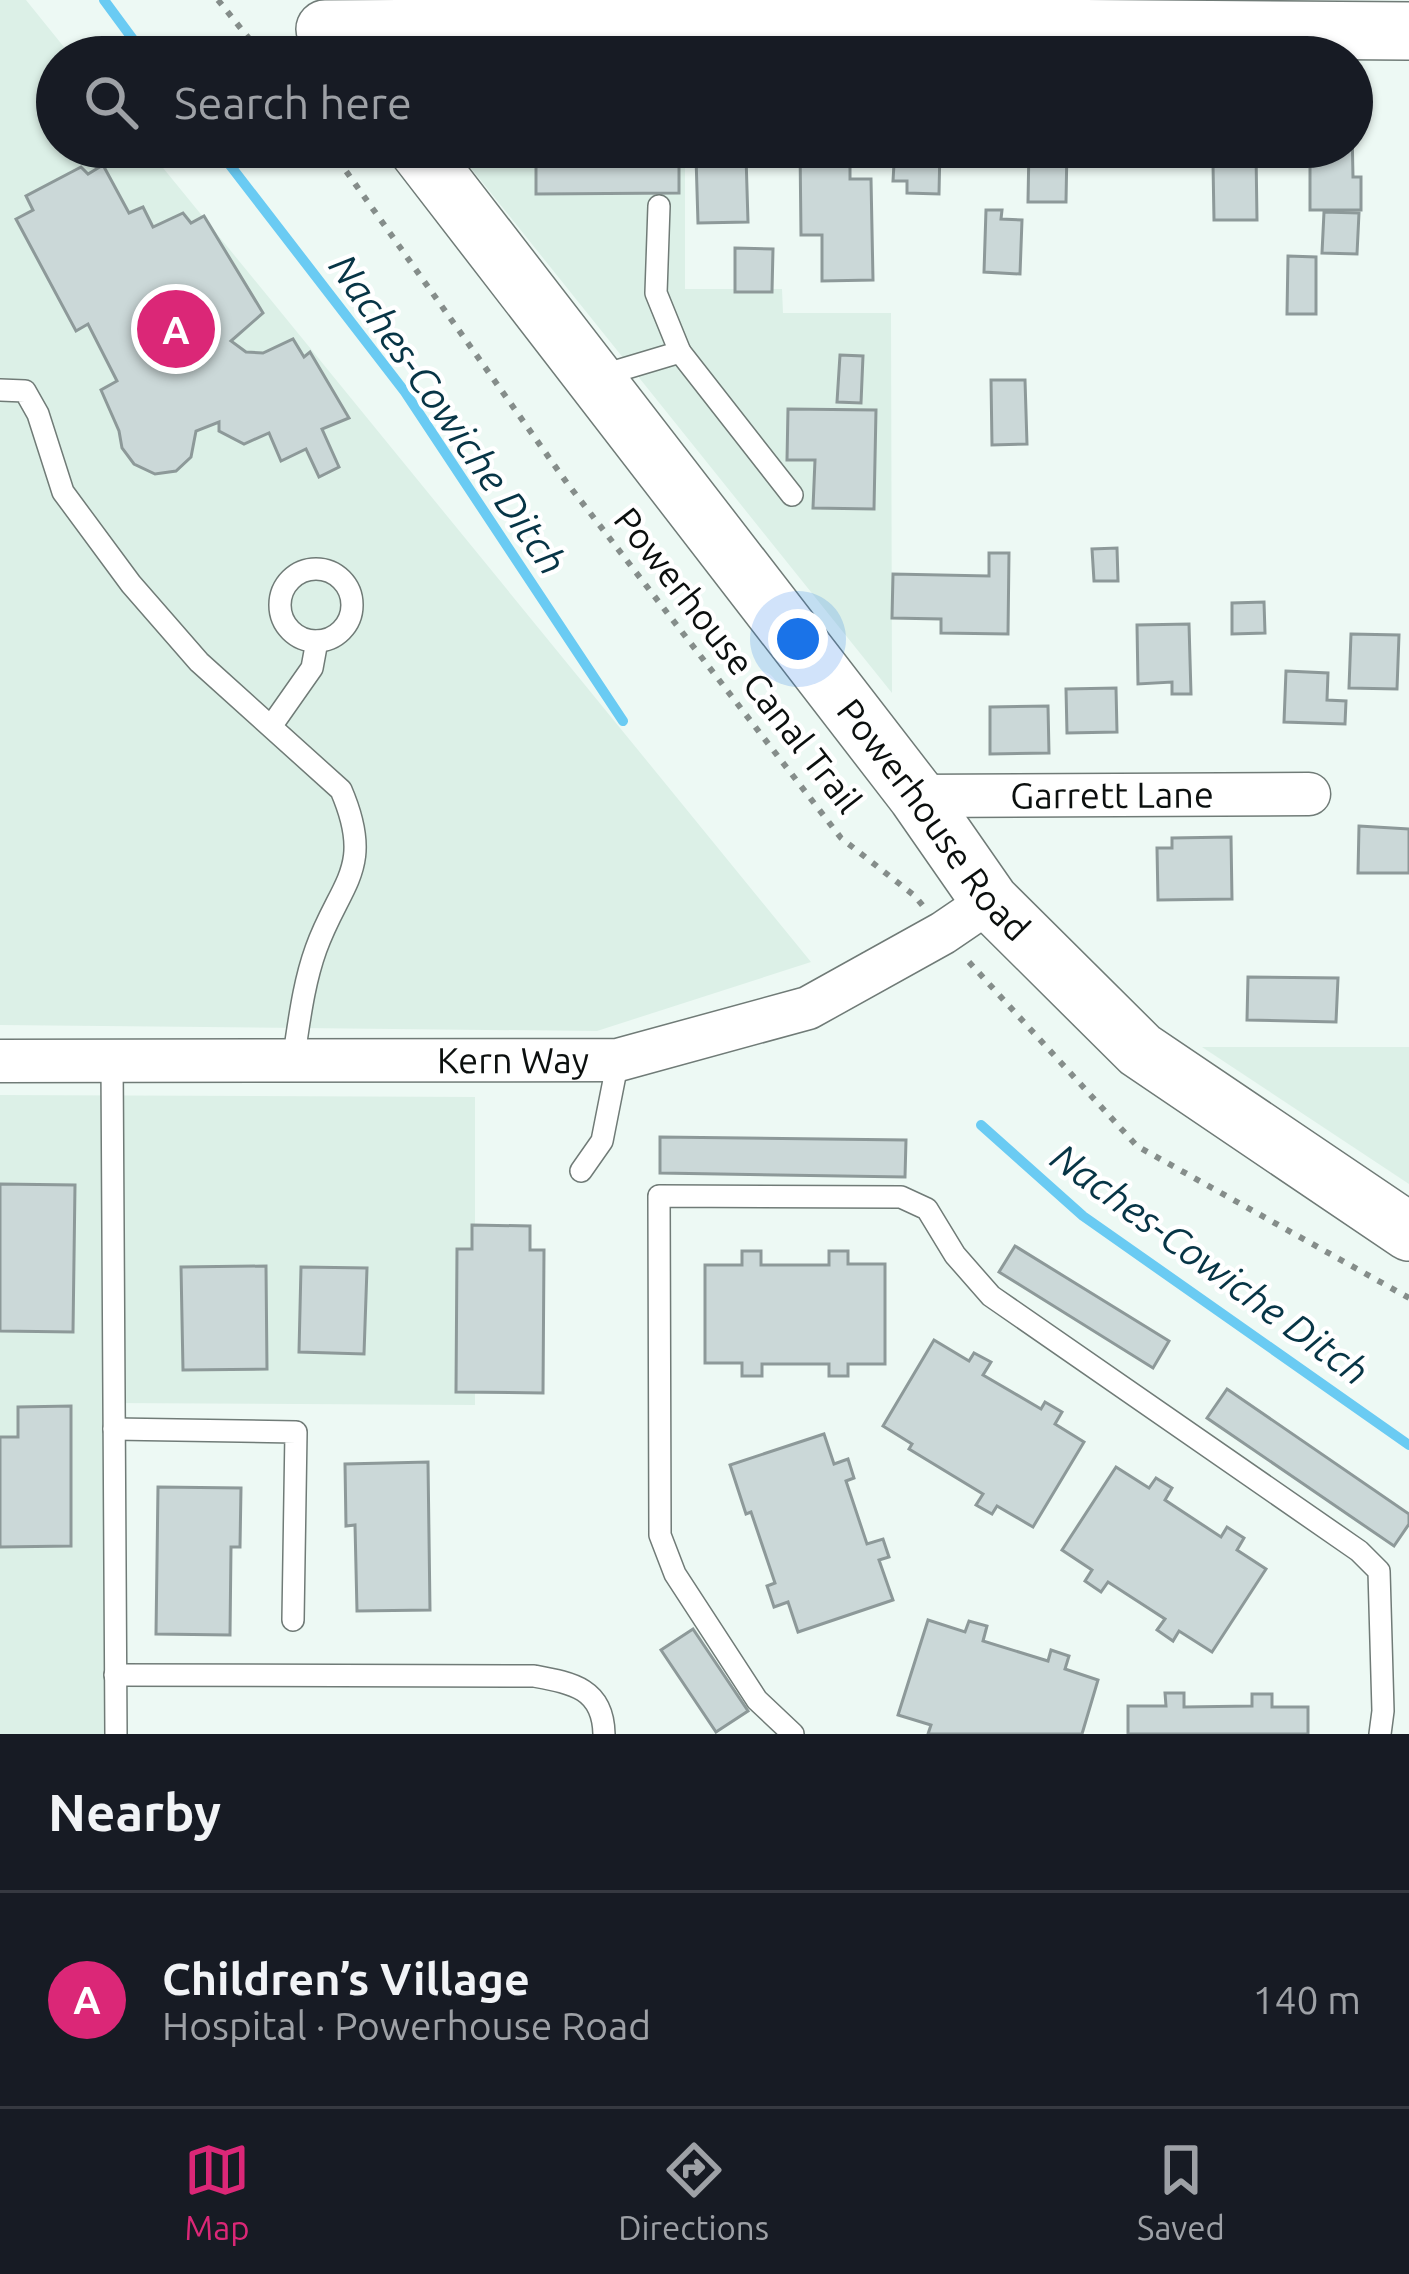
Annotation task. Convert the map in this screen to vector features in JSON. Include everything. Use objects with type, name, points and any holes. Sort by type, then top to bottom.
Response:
[{"type":"street","points":[[324,29],[761,13],[1409,31]]},
{"type":"street","name":"Powerhouse Road","points":[[432,168],[917,796],[990,901],[1140,1050],[1409,1232]]},
{"type":"street","name":"Garrett Lane","points":[[917,796],[1309,794]]},
{"type":"street","name":"Kern Way","points":[[0,1061],[618,1060],[808,1008],[943,933],[990,901]]},
{"type":"lane","points":[[659,206],[656,293],[680,352],[792,495]]},
{"type":"lane","points":[[594,378],[680,352]]},
{"type":"lane","points":[[0,390],[25,391],[38,414],[63,493],[131,584],[199,662],[341,790],[352,815],[357,843],[349,883],[317,946],[306,980],[293,1061]]},
{"type":"lane","points":[[272,725],[312,668],[317,641]]},
{"type":"lane","points":[[581,1171],[602,1141],[618,1060]]},
{"type":"lane","points":[[112,1061],[116,1734]]},
{"type":"lane","points":[[793,1734],[757,1700],[675,1574],[660,1535],[659,1196],[901,1197],[927,1209],[955,1256],[991,1296],[1359,1551],[1379,1571],[1380,1734]]},
{"type":"lane","points":[[114,1429],[296,1432],[293,1620]]},
{"type":"lane","points":[[115,1675],[534,1676],[576,1684],[596,1701],[604,1716],[604,1734]]},
{"type":"path","points":[[218,0],[247,36]]},
{"type":"path","name":"Powerhouse Canal Trail","points":[[344,168],[568,483],[841,838],[915,896],[943,933],[1137,1146],[1409,1298]]},
{"type":"shaded area","points":[[0,0],[26,0],[55,36],[36,36],[36,168],[163,168],[811,962],[597,1031],[0,1025]]},
{"type":"shaded area","points":[[471,168],[685,168],[685,289],[782,289],[783,313],[891,313],[892,693]]},
{"type":"shaded area","points":[[1202,1047],[1409,1047],[1409,1184]]},
{"type":"shaded area","points":[[0,1095],[475,1097],[475,1405],[109,1403],[107,1734],[0,1734]]},
{"type":"building","points":[[79,168],[88,174],[105,168],[129,213],[143,207],[153,227],[183,213],[191,223],[204,216],[263,313],[231,341],[246,352],[263,353],[293,339],[304,357],[310,352],[349,418],[322,429],[339,467],[319,477],[306,449],[281,461],[269,433],[244,444],[219,431],[219,422],[196,431],[191,457],[176,471],[155,474],[134,464],[122,448],[101,390],[117,381],[88,324],[76,331],[16,219],[33,210],[26,196]]},
{"type":"building","points":[[536,168],[679,168],[679,193],[536,194]]},
{"type":"building","points":[[696,168],[746,168],[748,222],[698,223]]},
{"type":"building","points":[[800,168],[850,168],[850,179],[871,179],[873,280],[822,281],[822,235],[801,235]]},
{"type":"building","points":[[894,168],[940,168],[939,194],[907,193],[907,181],[893,181]]},
{"type":"building","points":[[1029,168],[1067,168],[1066,202],[1028,202]]},
{"type":"building","points":[[1213,168],[1256,168],[1257,220],[1214,220]]},
{"type":"building","points":[[1310,168],[1353,168],[1353,177],[1361,177],[1361,210],[1310,210]]},
{"type":"building","points":[[986,210],[1002,210],[1001,219],[1022,220],[1020,274],[984,272]]},
{"type":"building","points":[[1324,212],[1359,213],[1357,254],[1322,253]]},
{"type":"building","points":[[735,248],[773,249],[772,292],[735,292]]},
{"type":"building","points":[[1288,256],[1316,257],[1316,314],[1287,314]]},
{"type":"building","points":[[840,355],[863,356],[861,403],[837,402]]},
{"type":"building","points":[[991,380],[1025,380],[1027,444],[992,445]]},
{"type":"building","points":[[788,409],[876,410],[874,509],[813,508],[815,460],[787,460]]},
{"type":"building","points":[[1117,548],[1118,581],[1094,581],[1092,549]]},
{"type":"building","points":[[989,553],[1009,553],[1008,634],[941,633],[941,619],[892,618],[893,574],[989,576]]},
{"type":"building","points":[[1264,602],[1265,633],[1232,634],[1232,603]]},
{"type":"building","points":[[1189,624],[1191,694],[1172,694],[1172,682],[1138,684],[1137,625]]},
{"type":"building","points":[[1351,634],[1399,635],[1397,689],[1349,688]]},
{"type":"building","points":[[1286,671],[1328,673],[1327,700],[1346,701],[1345,724],[1284,722]]},
{"type":"building","points":[[1116,688],[1117,732],[1067,733],[1066,689]]},
{"type":"building","points":[[1048,706],[1049,753],[990,754],[990,707]]},
{"type":"building","points":[[1359,826],[1409,829],[1409,873],[1358,873]]},
{"type":"building","points":[[1231,837],[1232,899],[1158,900],[1157,848],[1172,848],[1172,838]]},
{"type":"building","points":[[1248,977],[1338,978],[1336,1022],[1247,1020]]},
{"type":"building","points":[[660,1137],[906,1140],[905,1177],[660,1173]]},
{"type":"building","points":[[0,1184],[75,1185],[73,1332],[0,1331]]},
{"type":"building","points":[[472,1225],[530,1226],[530,1250],[544,1250],[543,1393],[456,1392],[457,1249],[472,1249]]},
{"type":"building","points":[[1015,1246],[1169,1341],[1153,1368],[999,1272]]},
{"type":"building","points":[[742,1251],[761,1251],[761,1265],[829,1265],[829,1251],[848,1251],[848,1264],[885,1264],[885,1364],[848,1364],[848,1376],[829,1376],[829,1364],[762,1364],[762,1376],[742,1376],[742,1363],[705,1363],[705,1265],[742,1265]]},
{"type":"building","points":[[266,1266],[267,1369],[183,1370],[181,1267]]},
{"type":"building","points":[[301,1267],[367,1268],[364,1354],[299,1352]]},
{"type":"building","points":[[934,1340],[969,1361],[974,1353],[991,1362],[983,1375],[1041,1409],[1045,1402],[1062,1412],[1055,1424],[1084,1442],[1033,1527],[997,1506],[992,1514],[976,1505],[983,1494],[909,1449],[912,1444],[883,1426]]},
{"type":"building","points":[[1227,1389],[1409,1514],[1409,1524],[1394,1546],[1207,1418]]},
{"type":"building","points":[[71,1406],[71,1546],[0,1547],[0,1437],[18,1437],[18,1407]]},
{"type":"building","points":[[824,1434],[834,1464],[848,1459],[854,1478],[846,1481],[867,1544],[883,1539],[889,1557],[879,1560],[893,1600],[798,1632],[788,1602],[774,1607],[767,1586],[775,1583],[730,1465]]},
{"type":"building","points":[[428,1462],[430,1610],[357,1611],[355,1525],[346,1526],[345,1464]]},
{"type":"building","points":[[1116,1467],[1149,1488],[1156,1478],[1172,1488],[1165,1500],[1221,1537],[1227,1527],[1244,1538],[1237,1550],[1266,1569],[1212,1652],[1179,1631],[1173,1641],[1157,1630],[1165,1619],[1108,1582],[1101,1592],[1085,1581],[1092,1570],[1062,1550]]},
{"type":"building","points":[[158,1487],[241,1488],[240,1547],[231,1547],[230,1635],[156,1634]]},
{"type":"building","points":[[928,1620],[965,1632],[969,1621],[987,1626],[983,1641],[1048,1661],[1051,1650],[1069,1656],[1065,1669],[1098,1680],[1082,1734],[928,1734],[931,1725],[898,1715]]},
{"type":"building","points":[[693,1629],[748,1711],[716,1732],[661,1650]]},
{"type":"building","points":[[1165,1693],[1184,1693],[1184,1707],[1252,1706],[1252,1694],[1272,1694],[1272,1707],[1308,1707],[1308,1734],[1128,1734],[1128,1706],[1166,1706]]},
{"type":"waterway","name":"Naches-Cowiche Ditch","points":[[104,0],[131,36]]},
{"type":"waterway","name":"Naches-Cowiche Ditch","points":[[232,168],[405,392],[623,721]]},
{"type":"waterway","name":"Naches-Cowiche Ditch","points":[[981,1125],[1083,1216],[1409,1445]]},
{"type":"place","name":"Children’s Village","points":[[176,329]]}]
